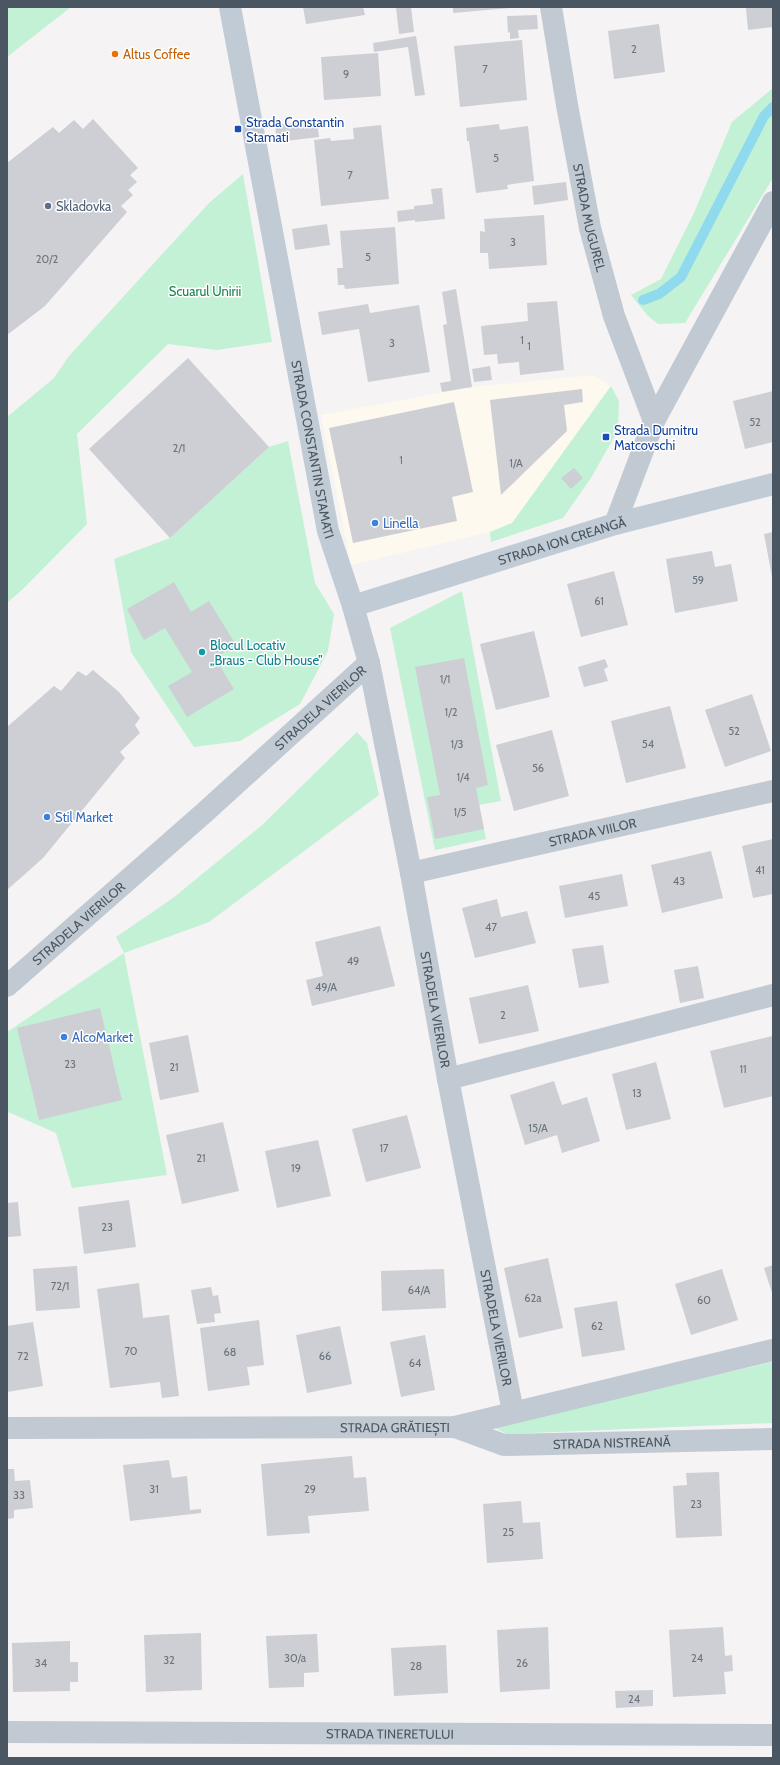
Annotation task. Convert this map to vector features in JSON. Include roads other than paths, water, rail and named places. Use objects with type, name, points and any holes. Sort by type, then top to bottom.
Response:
[{"type":"street","name":"STRADA CONSTANTIN STAMATI","points":[[230,7],[328,531],[353,606]]},
{"type":"street","name":"STRADA MUGUREL","points":[[551,7],[566,105],[590,228],[614,316],[654,421]]},
{"type":"street","points":[[614,524],[654,421],[773,202]]},
{"type":"street","name":"STRADA ION CREANGĂ","points":[[353,606],[614,524],[773,484]]},
{"type":"street","points":[[353,606],[369,663]]},
{"type":"street","name":"STRADELA VIERILOR","points":[[369,663],[411,873],[448,1079],[513,1412]]},
{"type":"street","name":"STRADELA VIERILOR","points":[[7,986],[204,812],[369,663]]},
{"type":"street","name":"STRADA VIILOR","points":[[411,873],[773,790]]},
{"type":"street","name":"STRADELA VIERILOR","points":[[448,1079],[773,995]]},
{"type":"street","name":"STRADA GRĂTIEȘTI","points":[[7,1428],[455,1427],[773,1350]]},
{"type":"street","name":"STRADA NISTREANĂ","points":[[455,1427],[504,1445],[773,1439]]},
{"type":"street","name":"STRADA TINERETULUI","points":[[7,1732],[773,1736]]},
{"type":"waterway","points":[[643,300],[659,294],[681,277],[764,116],[773,107]]},
{"type":"place","name":"Altus Coffee","points":[[115,54]]},
{"type":"place","name":"Strada Constantin Stamati","points":[[238,129]]},
{"type":"place","name":"Skladovka","points":[[48,206]]},
{"type":"place","name":"Strada Dumitru Matcovschi","points":[[606,437]]},
{"type":"place","name":"Linella","points":[[375,523]]},
{"type":"place","name":"Blocul Locativ „Braus - Club House”","points":[[202,652]]},
{"type":"place","name":"Stil Market","points":[[47,817]]},
{"type":"place","name":"AlcoMarket","points":[[64,1037]]},
{"type":"park label","name":"Scuarul Unirii","points":[[205,291]]}]
